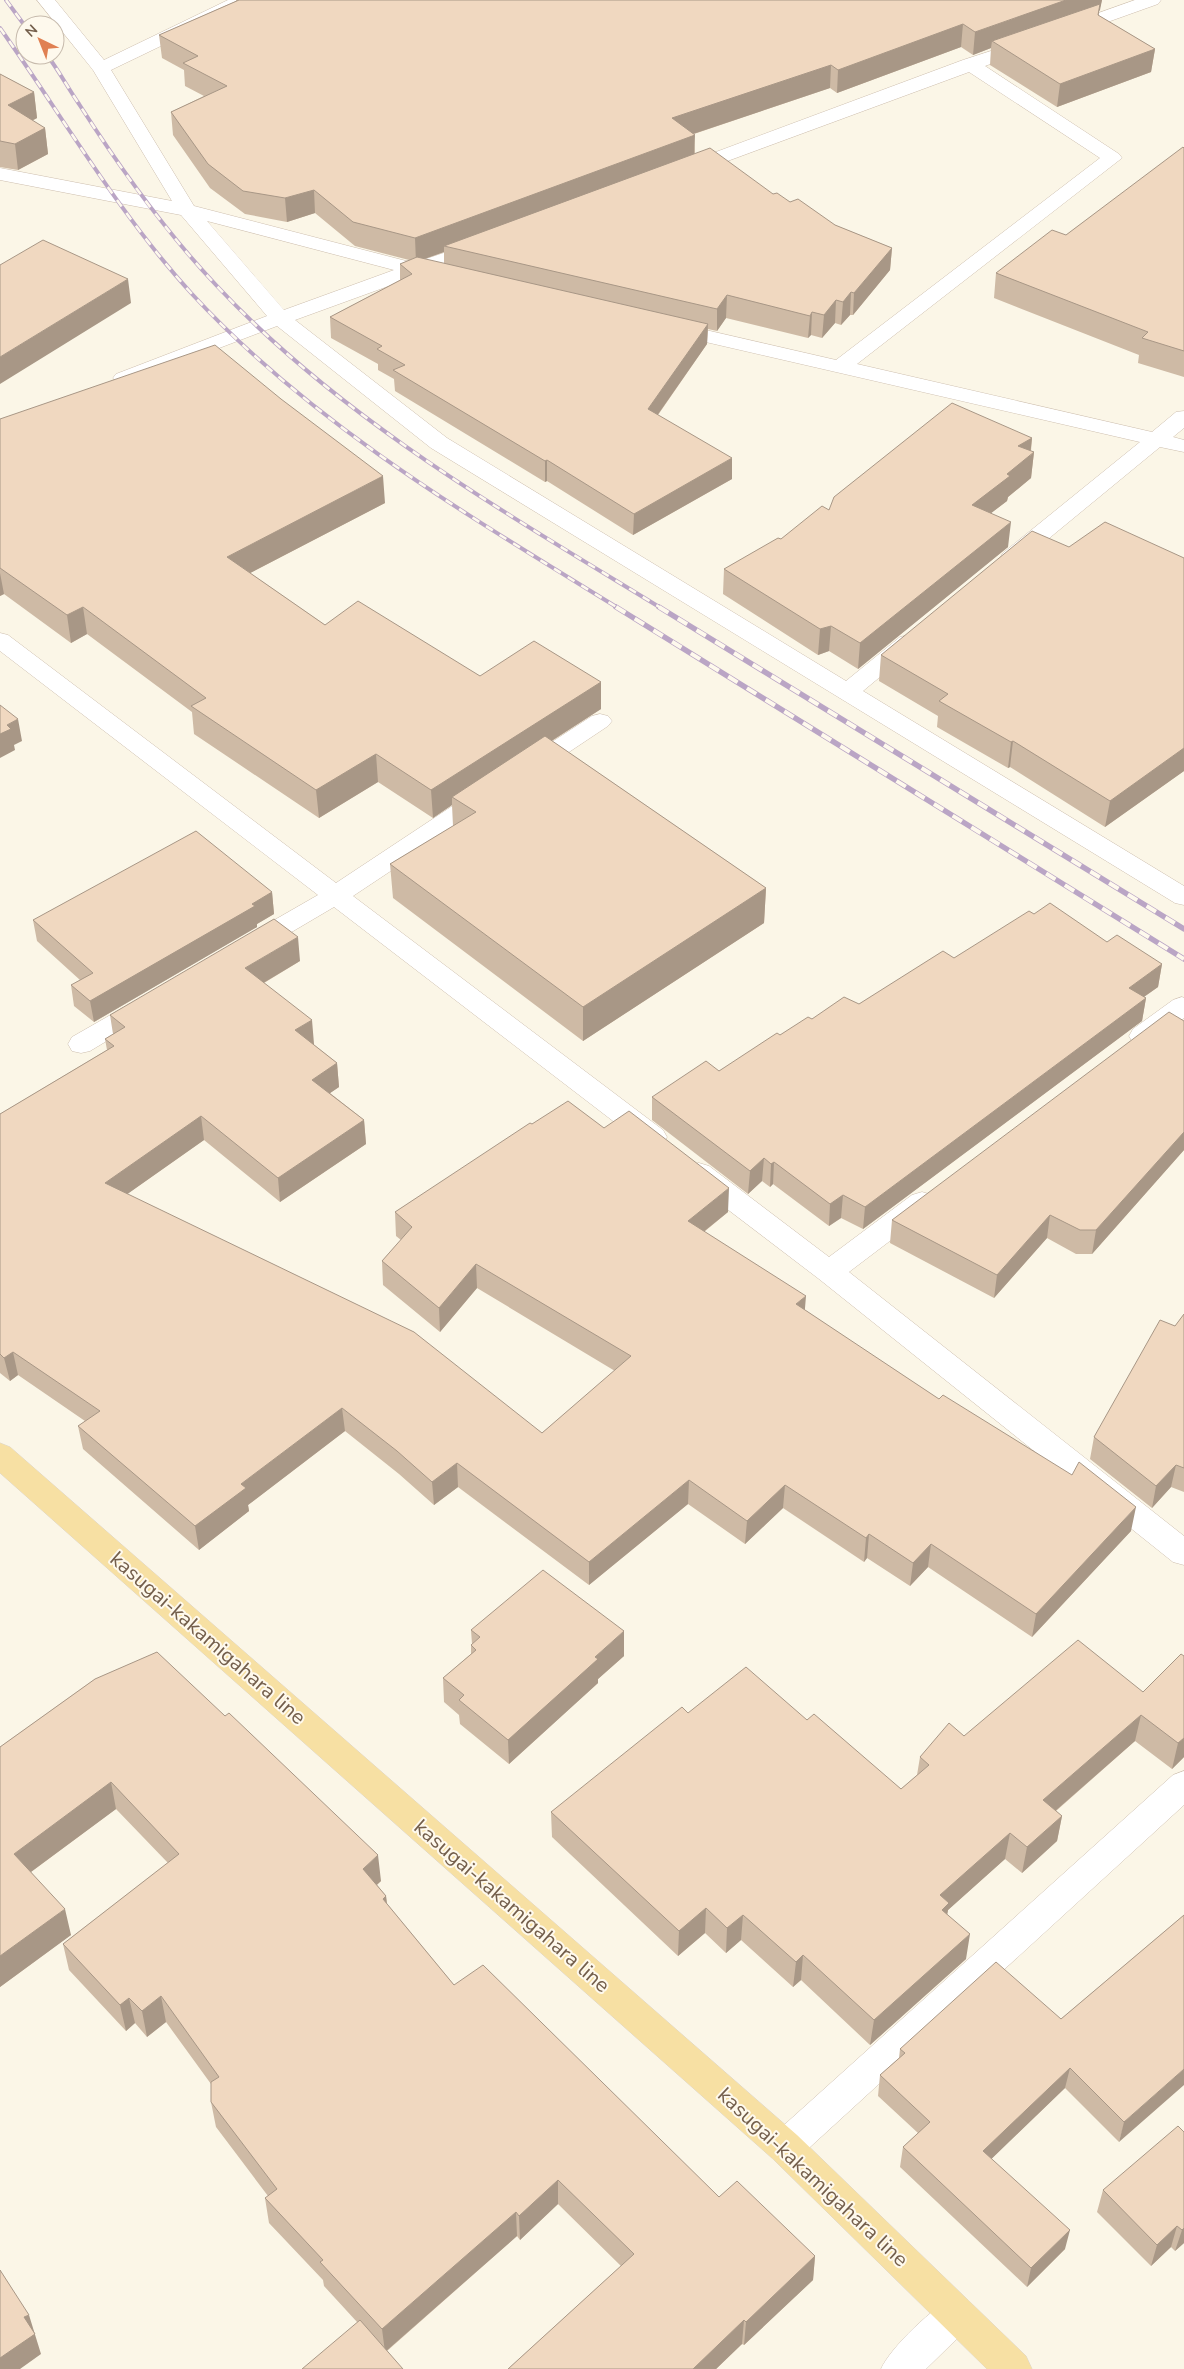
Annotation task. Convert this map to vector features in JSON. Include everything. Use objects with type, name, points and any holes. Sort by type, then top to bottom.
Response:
[{"type":"main road","name":"kasugai-kakamigahara line","points":[[0,1455],[785,2147],[1013,2369]]},
{"type":"street","points":[[46,0],[101,68],[187,210],[280,318],[439,442],[1184,897]]},
{"type":"street","points":[[101,68],[242,0]]},
{"type":"street","points":[[675,174],[1138,2]]},
{"type":"street","points":[[840,367],[1112,158],[970,64]]},
{"type":"street","points":[[0,174],[44,184],[187,210],[455,279]]},
{"type":"street","points":[[109,383],[280,318],[500,239]]},
{"type":"street","points":[[648,323],[1184,446]]},
{"type":"street","points":[[998,569],[1184,417]]},
{"type":"street","points":[[847,692],[922,630]]},
{"type":"street","points":[[0,640],[829,1272],[1184,1553]]},
{"type":"street","points":[[234,955],[336,895],[600,721]]},
{"type":"street","points":[[81,1044],[166,994]]},
{"type":"street","points":[[1119,1054],[1182,1006],[1184,1008]]},
{"type":"street","points":[[829,1272],[939,1189]]},
{"type":"street","points":[[785,2147],[1184,1785]]},
{"type":"street","points":[[900,2369],[956,2314]]},
{"type":"building","points":[[239,0],[1066,0],[975,32],[963,24],[838,70],[831,65],[672,118],[695,135],[415,238],[353,222],[314,190],[285,198],[243,191],[208,164],[171,112],[227,86],[183,63],[198,56],[159,35]]},
{"type":"building","points":[[1100,4],[1098,15],[1155,49],[1060,84],[992,41]]},
{"type":"building","points":[[0,74],[34,92],[8,105],[45,128],[15,144],[0,141]]},
{"type":"building","points":[[1183,147],[1184,351],[1142,338],[1148,332],[996,273],[1052,230],[1066,235]]},
{"type":"building","points":[[710,148],[773,194],[777,193],[790,202],[798,199],[835,225],[892,248],[854,293],[851,292],[843,302],[836,300],[824,315],[812,312],[810,316],[727,295],[717,309],[444,246]]},
{"type":"building","points":[[43,240],[128,279],[0,357],[0,265]]},
{"type":"building","points":[[417,257],[708,324],[648,409],[732,458],[634,514],[547,460],[545,461],[393,370],[405,365],[377,349],[382,346],[330,317],[412,274],[400,264]]},
{"type":"building","points":[[215,345],[281,399],[383,476],[227,557],[325,625],[358,601],[480,676],[534,641],[601,682],[431,790],[376,754],[316,790],[191,706],[206,698],[83,607],[67,615],[0,568],[0,419]]},
{"type":"building","points":[[952,403],[1032,438],[1018,446],[1034,452],[1007,474],[1010,476],[972,505],[1011,522],[860,643],[831,626],[820,629],[724,569],[778,538],[781,539],[822,506],[829,510],[834,497]]},
{"type":"building","points":[[1105,522],[1184,558],[1184,748],[1110,801],[1013,741],[1011,742],[939,701],[948,694],[881,655],[1032,531],[1069,547]]},
{"type":"building","points":[[0,705],[18,719],[7,725],[11,729],[0,734]]},
{"type":"building","points":[[545,736],[766,888],[583,1007],[390,864],[476,812],[452,797]]},
{"type":"building","points":[[196,831],[272,892],[252,904],[255,906],[90,1001],[71,985],[93,973],[33,920]]},
{"type":"building","points":[[1050,903],[1107,942],[1117,935],[1162,964],[1129,988],[1146,998],[865,1207],[843,1195],[830,1204],[774,1162],[771,1164],[764,1158],[750,1171],[652,1097],[706,1061],[719,1071],[777,1033],[780,1035],[808,1017],[812,1019],[844,997],[859,1004],[943,951],[954,958],[1029,911],[1034,914]]},
{"type":"building","points":[[274,919],[298,937],[245,968],[312,1020],[295,1030],[337,1063],[312,1080],[364,1120],[278,1178],[201,1116],[105,1183],[414,1332],[542,1433],[631,1356],[476,1264],[439,1308],[382,1261],[412,1227],[395,1212],[530,1123],[532,1124],[568,1101],[604,1128],[629,1111],[729,1188],[688,1221],[806,1296],[796,1304],[939,1399],[943,1395],[1072,1475],[1079,1462],[1136,1507],[1036,1614],[931,1544],[913,1563],[869,1534],[866,1538],[785,1485],[747,1521],[689,1480],[589,1562],[457,1463],[432,1482],[397,1451],[342,1408],[241,1484],[246,1488],[195,1526],[78,1426],[100,1411],[13,1352],[4,1358],[0,1354],[0,1114],[114,1046],[105,1039],[125,1027],[110,1015]]},
{"type":"building","points":[[1169,1012],[1184,1021],[1184,1132],[1096,1230],[1080,1230],[1050,1215],[997,1275],[892,1220]]},
{"type":"building","points":[[1184,1314],[1184,1468],[1176,1465],[1156,1486],[1094,1437],[1160,1320],[1175,1326]]},
{"type":"building","points":[[543,1570],[624,1631],[595,1657],[598,1659],[508,1740],[459,1700],[464,1695],[443,1678],[476,1650],[471,1645],[480,1637],[471,1630]]},
{"type":"building","points":[[1078,1640],[1143,1692],[1181,1654],[1184,1656],[1184,1738],[1178,1743],[1141,1715],[1043,1800],[1062,1816],[1027,1847],[1010,1833],[940,1895],[949,1903],[942,1910],[970,1934],[874,2020],[803,1955],[796,1962],[743,1915],[727,1928],[706,1908],[679,1931],[551,1812],[682,1707],[688,1713],[746,1667],[807,1720],[814,1714],[901,1789],[929,1765],[920,1757],[949,1723],[964,1736]]},
{"type":"building","points":[[157,1652],[225,1716],[229,1713],[378,1855],[363,1869],[386,1896],[383,1899],[454,1985],[483,1965],[719,2197],[737,2181],[815,2256],[746,2322],[744,2320],[693,2369],[508,2369],[634,2254],[558,2180],[519,2216],[516,2212],[382,2329],[320,2262],[323,2260],[265,2198],[277,2189],[211,2102],[211,2082],[219,2077],[161,1996],[142,2011],[129,1998],[120,2005],[63,1944],[179,1854],[111,1782],[14,1854],[65,1909],[0,1956],[0,1747],[95,1679]]},
{"type":"building","points":[[1184,1915],[1184,2069],[1124,2122],[1070,2068],[983,2151],[1070,2230],[1031,2268],[903,2147],[930,2122],[880,2075],[905,2053],[900,2049],[996,1962],[1061,2019]]},
{"type":"building","points":[[1178,2126],[1184,2132],[1184,2228],[1182,2230],[1177,2226],[1157,2245],[1103,2190]]},
{"type":"building","points":[[0,2270],[29,2315],[24,2317],[35,2334],[0,2358]]},
{"type":"building","points":[[360,2320],[403,2369],[302,2369]]},
{"type":"railway","points":[[6,0],[17,15]]},
{"type":"railway","points":[[0,28],[115,198],[140,231],[192,294],[239,341],[288,385],[394,465],[505,538],[618,608]]},
{"type":"railway","points":[[54,65],[110,152],[178,243],[216,285],[265,334],[317,379],[428,462],[485,500],[661,608]]},
{"type":"railway","points":[[616,607],[1184,959]]},
{"type":"railway","points":[[659,607],[1184,929]]}]
